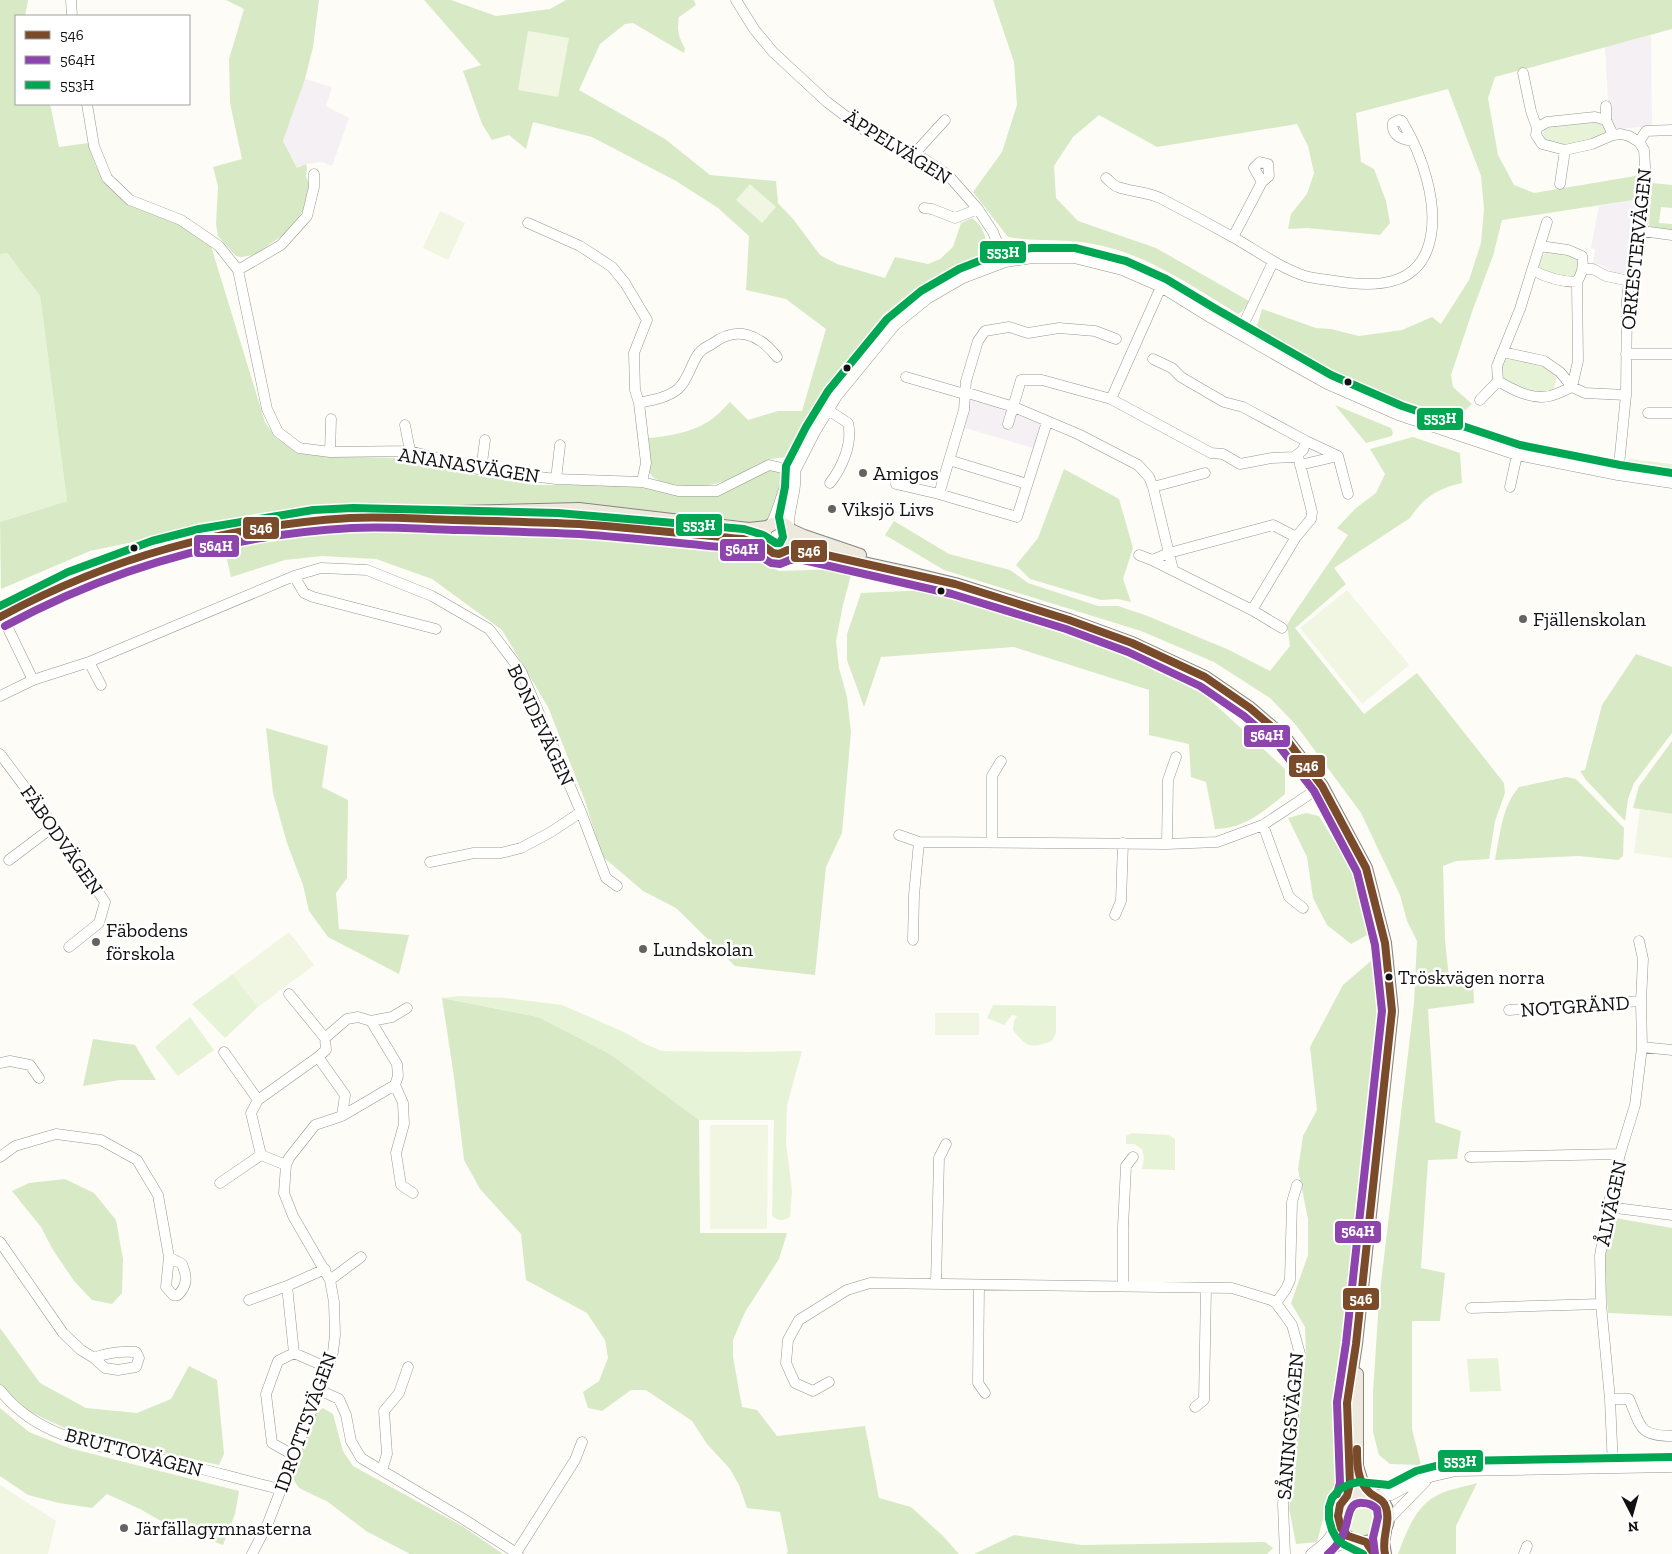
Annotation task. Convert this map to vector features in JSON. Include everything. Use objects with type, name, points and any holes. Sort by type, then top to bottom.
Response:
[{"type":"main road","points":[[1,616],[71,581],[154,551],[201,539],[314,520],[458,512],[579,509],[749,528],[781,523],[804,536],[914,574]]},
{"type":"main road","points":[[374,518],[558,523],[743,539],[778,554],[788,550],[804,550],[914,574],[955,584],[1132,643],[1205,677],[1250,708],[1286,739],[1322,786],[1366,868],[1385,943],[1392,1011],[1356,1344],[1347,1403],[1350,1484],[1347,1496],[1340,1505],[1338,1516],[1341,1528],[1348,1536],[1361,1541],[1374,1554]]},
{"type":"main road","points":[[765,547],[762,536],[769,525]]},
{"type":"main road","points":[[788,550],[793,540],[790,528]]},
{"type":"main road","points":[[1356,1344],[1358,1403],[1357,1466],[1362,1482],[1372,1494],[1386,1505],[1387,1525],[1383,1542],[1385,1554]]},
{"type":"main road","points":[[1347,1496],[1355,1493],[1372,1494]]},
{"type":"main road","points":[[1361,1541],[1374,1540],[1387,1525]]},
{"type":"street","points":[[71,0],[72,15]]},
{"type":"street","name":"ÄPPELVÄGEN","points":[[736,0],[754,29],[773,52],[827,102],[864,130],[915,153],[948,175],[978,209],[993,232],[1005,262]]},
{"type":"street","points":[[1524,74],[1531,112],[1537,128],[1536,134],[1542,144],[1565,150],[1592,144],[1614,135],[1606,120],[1606,106]]},
{"type":"street","name":"ANANASVÄGEN","points":[[87,105],[94,146],[107,178],[130,200],[181,220],[197,230],[219,246],[238,270],[267,409],[278,432],[299,448],[330,452],[410,451],[481,470],[556,479],[642,482],[678,491],[717,491],[769,465],[796,471]]},
{"type":"street","points":[[1537,128],[1547,122],[1595,117],[1606,120]]},
{"type":"street","points":[[915,153],[945,120]]},
{"type":"street","points":[[1106,178],[1116,187],[1158,197],[1233,237],[1273,262],[1306,276],[1346,283],[1378,284],[1392,282],[1414,270],[1423,260],[1431,237],[1433,220],[1432,203],[1426,178],[1402,121]]},
{"type":"street","points":[[1639,142],[1646,131],[1672,130]]},
{"type":"street","name":"ORKESTERVÄGEN","points":[[1614,135],[1629,136],[1639,142],[1644,150],[1646,165],[1642,231],[1626,300],[1626,395],[1618,475]]},
{"type":"street","points":[[1560,184],[1565,150]]},
{"type":"street","points":[[1233,237],[1262,182],[1268,176],[1268,164],[1260,162]]},
{"type":"street","points":[[238,270],[281,245],[307,216],[314,186],[314,174]]},
{"type":"street","points":[[924,208],[932,209],[955,218],[978,209]]},
{"type":"street","points":[[1480,400],[1498,382],[1497,366],[1520,308],[1547,222]]},
{"type":"street","points":[[528,224],[580,246],[612,267],[625,283],[646,320],[634,353],[635,390],[639,403],[646,463],[642,482]]},
{"type":"street","points":[[1642,231],[1672,235]]},
{"type":"street","points":[[1540,246],[1568,250],[1582,256],[1584,264],[1577,282],[1578,361],[1572,387]]},
{"type":"street","points":[[769,525],[776,516],[789,477],[796,471],[828,410],[895,325],[927,298],[963,278],[1005,262],[1033,258],[1074,258],[1122,270],[1161,287],[1328,384],[1398,415],[1517,455],[1618,475],[1672,483]]},
{"type":"street","points":[[1239,334],[1273,262]]},
{"type":"street","points":[[1583,269],[1593,269],[1606,276],[1629,282]]},
{"type":"street","points":[[1532,270],[1549,279],[1577,282]]},
{"type":"street","points":[[1111,399],[1161,287]]},
{"type":"street","points":[[939,494],[964,410],[966,381],[978,341],[985,331],[1009,327],[1028,333],[1059,328],[1095,331],[1116,339]]},
{"type":"street","points":[[639,403],[659,399],[679,388],[699,352],[722,336],[736,333],[753,336],[768,346],[777,357]]},
{"type":"street","points":[[1503,352],[1544,361],[1560,372],[1572,387],[1585,394],[1626,395]]},
{"type":"street","points":[[1626,354],[1672,354]]},
{"type":"street","points":[[1153,359],[1172,368],[1181,377],[1224,402],[1243,407],[1338,456]]},
{"type":"street","points":[[906,377],[1014,407],[1078,434],[1138,465],[1149,478],[1153,487],[1173,570]]},
{"type":"street","points":[[1008,424],[1021,380],[1042,380],[1111,399],[1211,453],[1223,454],[1240,464],[1272,458],[1294,457],[1299,460],[1338,456]]},
{"type":"street","points":[[1498,382],[1521,393],[1533,396],[1550,396],[1572,387]]},
{"type":"street","points":[[828,410],[848,423],[851,432],[838,473],[830,483]]},
{"type":"street","points":[[1648,413],[1672,413]]},
{"type":"street","points":[[330,452],[331,419]]},
{"type":"street","points":[[896,484],[939,494],[1016,517],[1047,422]]},
{"type":"street","points":[[405,424],[410,451]]},
{"type":"street","points":[[481,470],[485,440]]},
{"type":"street","points":[[1252,610],[1296,537],[1311,518],[1312,512],[1299,460],[1306,441]]},
{"type":"street","points":[[556,479],[560,445]]},
{"type":"street","points":[[1510,487],[1517,455]]},
{"type":"street","points":[[1338,456],[1348,494]]},
{"type":"street","points":[[948,460],[1027,484]]},
{"type":"street","points":[[790,528],[789,518],[797,481],[796,471]]},
{"type":"street","points":[[1153,487],[1204,473]]},
{"type":"street","points":[[1152,560],[1169,553],[1273,525],[1296,537]]},
{"type":"street","points":[[1139,555],[1252,610],[1282,628]]},
{"type":"street","name":"BONDEVÄGEN","points":[[0,696],[33,680],[89,662],[294,576],[321,568],[367,570],[432,596],[489,629],[521,671],[581,812],[606,878],[617,886]]},
{"type":"street","points":[[294,576],[304,593],[313,597],[436,628]]},
{"type":"street","points":[[1,616],[33,680]]},
{"type":"street","points":[[89,662],[101,685]]},
{"type":"street","name":"FÄBODVÄGEN","points":[[0,754],[54,826],[105,902],[99,923],[70,948]]},
{"type":"street","points":[[1167,844],[1168,780],[1176,757]]},
{"type":"street","points":[[992,842],[992,776],[1001,761]]},
{"type":"street","points":[[899,835],[919,842],[1167,844],[1217,842],[1263,825],[1322,786]]},
{"type":"street","points":[[430,862],[474,853],[501,853],[521,848],[552,832],[581,812]]},
{"type":"street","points":[[1263,825],[1289,897],[1303,908]]},
{"type":"street","points":[[9,860],[54,826]]},
{"type":"street","points":[[913,940],[914,895],[919,842]]},
{"type":"street","points":[[1115,915],[1121,901],[1123,843]]},
{"type":"street","name":"ÅLVÄGEN","points":[[1613,1468],[1610,1399],[1601,1304],[1600,1256],[1608,1207],[1634,1105],[1642,1047],[1641,1001],[1643,959],[1639,940]]},
{"type":"street","points":[[261,1155],[251,1113],[258,1100],[326,1050],[325,1038],[289,994]]},
{"type":"street","name":"NOTGRÄND","points":[[1509,1010],[1641,1001]]},
{"type":"street","points":[[325,1038],[347,1019],[358,1017],[371,1022],[392,1017],[407,1008]]},
{"type":"street","points":[[371,1022],[397,1064],[398,1076],[396,1085],[403,1104],[404,1124],[396,1153],[401,1185],[413,1193]]},
{"type":"street","points":[[1642,1047],[1672,1050]]},
{"type":"street","points":[[224,1052],[258,1100]]},
{"type":"street","points":[[318,1057],[345,1095],[342,1116]]},
{"type":"street","points":[[0,1063],[10,1061],[30,1065],[39,1078]]},
{"type":"street","name":"IDROTTSVÄGEN","points":[[252,1554],[268,1523],[328,1368],[333,1352],[335,1335],[334,1302],[330,1280],[293,1216],[284,1193],[286,1165],[289,1158],[315,1125],[342,1116],[396,1085]]},
{"type":"street","points":[[0,1157],[15,1146],[56,1134],[101,1140],[137,1160],[158,1195],[169,1256]]},
{"type":"street","points":[[936,1284],[939,1158],[946,1144]]},
{"type":"street","points":[[1470,1157],[1620,1154]]},
{"type":"street","points":[[261,1155],[286,1165]]},
{"type":"street","points":[[220,1183],[261,1155]]},
{"type":"street","points":[[1123,1286],[1126,1166],[1133,1157]]},
{"type":"street","points":[[828,1382],[814,1391],[796,1383],[786,1363],[788,1340],[799,1320],[847,1290],[870,1283],[1232,1288],[1276,1303],[1290,1280],[1292,1202],[1297,1185]]},
{"type":"street","points":[[1608,1207],[1672,1215]]},
{"type":"street","points":[[0,1242],[63,1333],[81,1350],[94,1358]]},
{"type":"street","points":[[330,1280],[361,1257]]},
{"type":"street","points":[[249,1300],[325,1269]]},
{"type":"street","points":[[979,1285],[978,1383],[985,1393]]},
{"type":"street","points":[[286,1286],[294,1353]]},
{"type":"street","points":[[1195,1407],[1204,1400],[1206,1288]]},
{"type":"street","name":"SÅNINGSVÄGEN","points":[[1276,1303],[1292,1325],[1300,1354],[1283,1504],[1285,1554]]},
{"type":"street","points":[[1472,1308],[1601,1304]]},
{"type":"street","points":[[294,1353],[328,1368]]},
{"type":"street","points":[[293,1455],[272,1443],[266,1394],[278,1361],[294,1353]]},
{"type":"street","points":[[382,1470],[387,1454],[384,1411],[399,1393],[408,1367]]},
{"type":"street","name":"BRUTTOVÄGEN","points":[[0,1390],[7,1399],[41,1425],[83,1443],[167,1461],[280,1489]]},
{"type":"street","points":[[319,1390],[339,1399],[346,1415],[351,1441],[361,1458],[517,1553],[576,1460],[582,1442]]},
{"type":"street","points":[[1610,1399],[1629,1398],[1642,1429],[1654,1436],[1672,1436]]},
{"type":"street","points":[[1372,1494],[1391,1495],[1430,1477],[1456,1471],[1672,1467]]},
{"type":"street","points":[[1387,1525],[1430,1477]]},
{"type":"street","points":[[1311,1554],[1322,1546],[1334,1532],[1338,1516]]},
{"type":"street","points":[[1321,1554],[1340,1544],[1361,1541]]},
{"type":"shaded area","points":[[1651,35],[1652,126],[1618,129],[1612,126],[1609,120],[1605,47]]},
{"type":"shaded area","points":[[305,79],[332,87],[326,106],[349,118],[332,166],[322,162],[306,164],[297,168],[283,141]]},
{"type":"shaded area","points":[[1640,199],[1627,272],[1615,275],[1602,265],[1593,264],[1595,249],[1591,248],[1599,206]]},
{"type":"shaded area","points":[[972,397],[1041,423],[1033,448],[962,427]]},
{"type":"green space","points":[[0,0],[28,0],[25,15],[15,15],[15,105],[50,105],[59,147],[88,143],[95,164],[104,181],[179,223],[211,246],[265,422],[276,438],[295,450],[328,456],[399,458],[480,476],[535,485],[615,485],[717,495],[770,470],[780,473],[783,483],[772,515],[765,522],[754,524],[742,521],[585,504],[334,509],[248,518],[90,551],[1,589],[0,522],[67,501],[40,296],[7,253],[0,254]]},
{"type":"green space","points":[[226,0],[319,0],[313,47],[305,79],[283,141],[297,168],[306,164],[306,176],[310,187],[303,211],[286,233],[254,255],[241,257],[236,256],[218,236],[216,224],[218,186],[213,167],[242,159],[230,103],[229,59],[244,9]]},
{"type":"green space","points":[[424,0],[451,0],[496,16],[550,9],[566,0],[694,0],[696,5],[679,17],[679,33],[685,48],[684,53],[633,23],[625,24],[600,44],[579,90],[665,139],[710,175],[776,181],[778,203],[793,219],[820,255],[837,264],[885,278],[895,257],[928,264],[940,259],[953,247],[961,223],[972,218],[985,235],[986,258],[930,285],[887,324],[857,361],[809,427],[792,456],[766,461],[731,479],[706,486],[681,486],[659,481],[651,475],[648,469],[648,438],[678,434],[700,426],[713,419],[730,402],[748,420],[778,411],[802,411],[826,329],[786,299],[746,290],[749,236],[718,208],[676,181],[592,137],[533,122],[526,149],[509,135],[492,140],[482,124],[463,71],[481,65]]},
{"type":"green space","points":[[993,0],[1672,0],[1672,29],[1495,77],[1488,98],[1498,155],[1514,185],[1534,193],[1641,175],[1640,199],[1502,220],[1493,256],[1451,375],[1453,387],[1472,404],[1447,427],[1408,412],[1358,383],[1317,372],[1267,345],[1254,329],[1262,309],[1316,328],[1331,329],[1359,336],[1402,330],[1432,317],[1441,324],[1469,280],[1481,243],[1484,209],[1481,176],[1448,89],[1356,113],[1361,162],[1374,169],[1386,201],[1390,223],[1380,235],[1307,228],[1288,229],[1291,214],[1307,194],[1314,173],[1308,146],[1297,124],[1157,147],[1099,115],[1073,137],[1054,166],[1056,198],[1078,221],[1156,248],[1249,301],[1243,311],[1238,314],[1186,282],[1132,255],[1082,242],[1008,237],[973,192],[1002,152],[1017,105],[1014,62]]},
{"type":"green space","points":[[528,31],[569,38],[558,97],[518,90]]},
{"type":"green space","points":[[1595,120],[1607,127],[1610,135],[1585,143],[1568,145],[1552,143],[1544,139],[1543,133],[1545,128],[1553,123]]},
{"type":"green space","points":[[1652,183],[1672,185],[1672,208],[1661,207],[1659,223],[1672,224],[1672,232],[1655,230],[1649,225]]},
{"type":"green space","points":[[750,184],[776,207],[762,223],[736,200]]},
{"type":"green space","points":[[440,211],[465,223],[448,260],[423,248]]},
{"type":"green space","points":[[1547,252],[1575,256],[1578,268],[1574,279],[1543,271],[1539,266],[1542,256]]},
{"type":"green space","points":[[7,253],[40,296],[67,501],[0,522],[0,254]]},
{"type":"green space","points":[[1507,357],[1541,363],[1556,373],[1552,391],[1550,393],[1529,391],[1510,383],[1500,373],[1502,362]]},
{"type":"green space","points":[[1335,405],[1391,428],[1392,436],[1366,443]]},
{"type":"green space","points":[[1413,437],[1460,453],[1462,483],[1438,491],[1426,499],[1410,518],[1334,568],[1346,584],[1295,628],[1364,714],[1417,673],[1504,783],[1505,793],[1495,821],[1489,859],[1456,861],[1443,866],[1445,940],[1449,978],[1473,978],[1474,1003],[1428,1009],[1435,1122],[1461,1131],[1457,1159],[1428,1160],[1421,1268],[1445,1273],[1440,1321],[1412,1321],[1412,1429],[1421,1465],[1390,1464],[1379,1455],[1373,1432],[1373,1392],[1379,1300],[1414,1003],[1417,941],[1407,921],[1400,895],[1361,813],[1296,725],[1270,698],[1214,662],[1141,631],[944,570],[885,535],[894,521],[949,554],[1010,570],[1028,583],[1098,606],[1118,606],[1145,615],[1227,649],[1270,671],[1290,646],[1287,625],[1291,618],[1348,535],[1337,528],[1356,508],[1376,493],[1385,474],[1370,449]]},
{"type":"green space","points":[[1628,459],[1672,464],[1672,475],[1631,469]]},
{"type":"green space","points":[[1064,469],[1119,499],[1133,548],[1123,579],[1131,602],[1118,599],[1101,600],[1030,579],[1016,565],[1038,538]]},
{"type":"green space","points":[[374,525],[556,528],[718,544],[779,571],[837,569],[852,571],[836,641],[839,668],[847,697],[851,732],[842,833],[826,867],[815,975],[735,966],[676,908],[643,891],[602,856],[585,801],[548,707],[502,630],[432,579],[376,559],[322,556],[285,560],[231,577],[223,543],[266,534]]},
{"type":"green space","points":[[929,590],[1062,630],[1141,661],[1206,696],[1285,769],[1285,794],[1261,813],[1244,823],[1215,829],[1206,782],[1191,777],[1189,744],[1149,735],[1149,690],[1014,647],[881,657],[864,707],[847,660],[847,634],[861,593]]},
{"type":"green space","points":[[1347,590],[1409,665],[1362,704],[1300,628]]},
{"type":"green space","points":[[1636,654],[1672,667],[1672,733],[1634,783],[1628,799],[1625,821],[1586,780],[1580,771],[1585,770],[1602,705]]},
{"type":"green space","points":[[266,728],[328,746],[322,787],[348,800],[347,878],[336,893],[339,929],[409,935],[399,974],[328,937],[309,911],[303,885],[287,843],[273,793]]},
{"type":"green space","points":[[1672,741],[1672,814],[1633,808],[1639,786]]},
{"type":"green space","points":[[1566,777],[1576,779],[1624,828],[1623,856],[1618,860],[1579,856],[1495,860],[1505,812],[1519,787]]},
{"type":"green space","points":[[1640,809],[1672,814],[1672,858],[1634,853]]},
{"type":"green space","points":[[1306,813],[1319,816],[1352,870],[1369,934],[1351,944],[1327,925],[1313,898],[1307,857],[1288,818]]},
{"type":"green space","points":[[289,932],[314,965],[258,1007],[233,974]]},
{"type":"green space","points":[[1372,960],[1382,1014],[1341,1390],[1344,1481],[1327,1504],[1317,1542],[1296,1544],[1289,1508],[1306,1355],[1305,1327],[1291,1303],[1308,1255],[1308,1219],[1298,1169],[1303,1136],[1317,1110],[1310,1047],[1343,985]]},
{"type":"green space","points":[[233,974],[258,1007],[225,1038],[192,1004]]},
{"type":"green space","points":[[458,996],[505,998],[562,1005],[662,1051],[802,1051],[787,1105],[786,1143],[792,1190],[790,1217],[781,1220],[772,1216],[774,1120],[699,1120],[610,1054],[538,1017],[442,998]]},
{"type":"green space","points":[[442,998],[538,1017],[610,1054],[699,1120],[700,1233],[787,1233],[779,1259],[745,1312],[733,1340],[733,1357],[742,1407],[757,1410],[777,1436],[865,1426],[879,1498],[911,1507],[943,1536],[959,1554],[786,1554],[788,1552],[780,1512],[747,1508],[739,1485],[730,1469],[707,1444],[692,1421],[646,1390],[631,1390],[602,1411],[588,1408],[583,1392],[599,1381],[608,1358],[605,1340],[587,1313],[526,1280],[521,1234],[480,1189],[464,1160]]},
{"type":"green space","points":[[993,1005],[1056,1006],[1056,1033],[1052,1041],[1034,1046],[1026,1043],[1013,1030],[1014,1021],[1017,1016],[1012,1015],[1004,1025],[987,1018]]},
{"type":"green space","points":[[935,1013],[979,1013],[979,1035],[935,1035]]},
{"type":"green space","points":[[190,1017],[214,1050],[178,1076],[155,1047]]},
{"type":"green space","points":[[93,1039],[135,1045],[156,1080],[120,1080],[83,1086]]},
{"type":"green space","points":[[710,1125],[768,1125],[767,1229],[710,1229]]},
{"type":"green space","points":[[1132,1133],[1168,1135],[1175,1139],[1175,1170],[1142,1169],[1144,1158],[1142,1149],[1134,1144],[1126,1144],[1126,1136]]},
{"type":"green space","points":[[65,1179],[94,1193],[116,1220],[123,1259],[122,1293],[112,1304],[92,1300],[74,1281],[53,1250],[41,1227],[12,1191],[29,1183]]},
{"type":"green space","points":[[1615,1218],[1672,1228],[1672,1316],[1608,1313],[1603,1255],[1607,1225]]},
{"type":"green space","points":[[0,1328],[40,1383],[86,1408],[137,1413],[171,1399],[189,1366],[217,1380],[224,1454],[219,1465],[105,1440],[69,1430],[28,1411],[0,1384]]},
{"type":"green space","points":[[1498,1358],[1501,1391],[1470,1392],[1467,1359]]},
{"type":"green space","points":[[0,1408],[29,1432],[69,1448],[239,1491],[235,1514],[223,1545],[166,1524],[140,1509],[107,1494],[92,1508],[59,1503],[28,1495],[0,1476]]},
{"type":"green space","points":[[323,1408],[333,1414],[343,1451],[353,1466],[462,1526],[503,1554],[410,1554],[366,1531],[328,1502],[299,1488],[293,1479],[295,1469],[315,1414]]},
{"type":"green space","points":[[1477,1483],[1456,1526],[1456,1554],[1398,1554],[1412,1521],[1422,1507],[1436,1496]]},
{"type":"green space","points":[[0,1485],[56,1521],[48,1554],[0,1554]]},
{"type":"green space","points":[[1364,1502],[1371,1503],[1377,1507],[1381,1513],[1381,1527],[1377,1533],[1371,1537],[1364,1538],[1357,1537],[1351,1533],[1347,1527],[1346,1520],[1347,1513],[1351,1507],[1357,1503]]},
{"type":"green space","points":[[1014,1535],[1081,1545],[1265,1542],[1273,1548],[1267,1554],[974,1554]]},
{"type":"transit line","name":"553H","points":[[0,606],[68,572],[152,541],[199,529],[313,510],[353,508],[558,513],[744,529],[780,543],[783,537],[779,517],[785,487],[786,466],[806,427],[828,391],[887,319],[921,291],[959,269],[1002,252],[1032,248],[1075,248],[1126,261],[1166,279],[1331,375],[1402,406],[1520,445],[1620,465],[1672,473]]},
{"type":"transit line","name":"546","points":[[0,617],[84,577],[126,561],[169,548],[258,528],[363,517],[579,524],[743,539],[765,547],[773,553],[779,554],[788,550],[804,550],[955,584],[1069,620],[1132,643],[1205,677],[1250,708],[1286,739],[1322,786],[1366,868],[1385,943],[1392,1011],[1356,1344],[1347,1403],[1350,1484],[1347,1496],[1340,1505],[1338,1516],[1341,1528],[1348,1536],[1366,1542],[1374,1554]]},
{"type":"transit line","name":"564H","points":[[5,626],[46,605],[130,571],[172,558],[260,538],[365,527],[579,534],[741,549],[760,556],[771,563],[780,564],[790,560],[803,560],[952,594],[1066,629],[1128,652],[1200,686],[1244,716],[1279,746],[1314,791],[1357,872],[1375,945],[1382,1011],[1346,1343],[1337,1402],[1340,1483],[1337,1494]]},
{"type":"transit line","name":"546","points":[[1357,1449],[1358,1467],[1362,1484],[1370,1493],[1382,1501],[1386,1508],[1385,1554]]},
{"type":"transit line","name":"553H","points":[[1363,1554],[1337,1539],[1329,1519],[1329,1507],[1332,1498],[1340,1489],[1350,1484],[1359,1482],[1389,1485],[1416,1471],[1455,1461],[1672,1457]]},
{"type":"transit line","name":"564H","points":[[1328,1554],[1341,1538],[1346,1528],[1351,1508],[1358,1503],[1367,1503],[1377,1509],[1378,1517],[1373,1538],[1375,1554]]},
{"type":"place","name":"Amigos","points":[[863,473]]},
{"type":"place","name":"Viksjö Livs","points":[[832,509]]},
{"type":"place","name":"Fjällenskolan","points":[[1523,619]]},
{"type":"place","name":"Fäbodens förskola","points":[[96,942]]},
{"type":"place","name":"Lundskolan","points":[[643,949]]},
{"type":"place","name":"Tröskvägen norra","points":[[1389,977]]},
{"type":"place","name":"Järfällagymnasterna","points":[[124,1528]]}]
